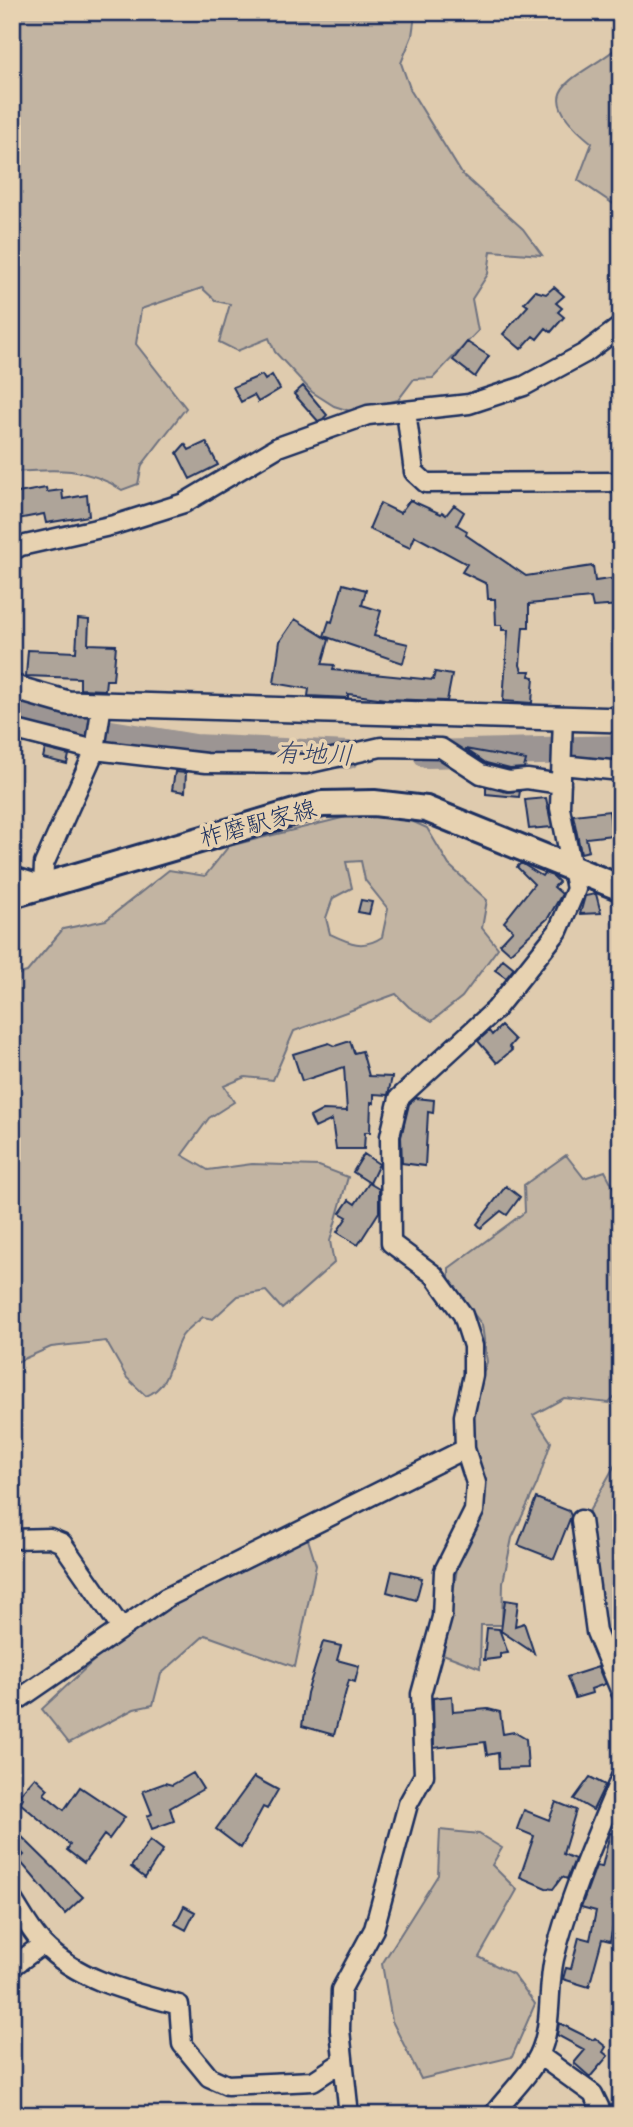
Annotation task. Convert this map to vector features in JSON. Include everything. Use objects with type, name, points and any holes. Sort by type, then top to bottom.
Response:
[{"type":"main road","name":"柞磨駅家線","points":[[12,895],[322,804],[374,803],[426,808],[621,888]]},
{"type":"street","points":[[12,551],[21,545],[114,525],[184,503],[278,447],[368,415],[469,404],[524,386],[585,353],[621,326]]},
{"type":"street","points":[[406,411],[414,472],[426,483],[621,482]]},
{"type":"street","points":[[12,687],[68,703],[562,722],[621,720]]},
{"type":"street","points":[[12,876],[43,886],[44,864],[94,750],[102,704]]},
{"type":"street","points":[[349,2115],[342,2062],[341,1990],[374,1929],[408,1804],[424,1776],[421,1694],[442,1617],[444,1571],[474,1511],[476,1483],[466,1449],[464,1416],[473,1375],[473,1346],[463,1315],[434,1275],[391,1243],[390,1136],[399,1098],[495,1010],[558,931],[576,889],[560,808],[562,722]]},
{"type":"street","points":[[12,729],[94,750],[206,763],[306,764],[381,747],[441,748],[481,774],[509,780],[527,779],[561,784]]},
{"type":"street","points":[[562,765],[621,771]]},
{"type":"street","points":[[12,1704],[166,1598],[466,1449]]},
{"type":"street","points":[[581,1520],[596,1632],[621,1692]]},
{"type":"street","points":[[12,1539],[50,1538],[62,1542],[121,1628]]},
{"type":"street","points":[[493,2115],[539,2055],[549,2011],[549,1987],[554,1959],[569,1908],[621,1777]]},
{"type":"street","points":[[12,1899],[43,1944],[70,1964],[106,1986],[179,2005],[183,2044],[209,2077],[227,2085],[313,2081],[342,2062]]},
{"type":"street","points":[[12,1967],[43,1944]]},
{"type":"street","points":[[539,2055],[593,2094],[603,2115]]},
{"type":"shaded area","points":[[12,12],[408,12],[415,15],[412,36],[401,63],[411,91],[462,174],[523,229],[542,255],[491,251],[488,274],[472,299],[478,331],[433,378],[414,379],[398,400],[353,412],[334,406],[312,392],[275,352],[269,338],[237,351],[219,342],[230,304],[216,301],[202,288],[141,309],[136,344],[186,408],[142,465],[138,484],[122,490],[109,482],[82,473],[56,470],[12,472]]},
{"type":"shaded area","points":[[621,44],[621,209],[578,180],[592,143],[571,124],[561,108],[560,96],[565,85]]},
{"type":"shaded area","points":[[358,814],[407,819],[427,828],[449,865],[487,900],[482,928],[498,948],[462,997],[432,1021],[409,1007],[396,994],[294,1031],[273,1080],[245,1077],[224,1086],[234,1102],[209,1118],[182,1155],[208,1170],[252,1164],[319,1166],[348,1177],[330,1241],[334,1263],[282,1309],[266,1291],[238,1296],[213,1319],[203,1317],[182,1336],[161,1385],[146,1396],[127,1378],[106,1341],[51,1347],[12,1364],[12,976],[27,972],[63,929],[106,920],[169,870],[205,876],[229,846]],"holes":[[[361,861],[365,880],[388,909],[382,937],[369,943],[356,944],[330,934],[326,918],[333,898],[352,888],[346,862]]]},
{"type":"shaded area","points":[[566,1155],[584,1178],[605,1171],[621,1201],[621,1391],[609,1403],[564,1398],[533,1415],[551,1442],[537,1484],[512,1538],[503,1582],[502,1625],[481,1625],[480,1668],[443,1654],[474,1465],[473,1402],[487,1362],[482,1325],[449,1281],[449,1268],[525,1212],[524,1185]]},
{"type":"shaded area","points":[[621,1454],[621,1674],[607,1637],[587,1515]]},
{"type":"shaded area","points":[[307,1536],[316,1565],[295,1667],[205,1635],[161,1674],[153,1705],[134,1709],[69,1743],[42,1709],[121,1635],[196,1590]]},
{"type":"shaded area","points":[[440,1830],[479,1834],[502,1848],[492,1865],[517,1890],[479,1957],[513,1974],[535,2004],[512,2057],[421,2079],[392,2021],[382,1964],[438,1875]]},
{"type":"building","points":[[554,287],[564,296],[556,303],[562,308],[558,312],[564,317],[551,332],[546,328],[537,339],[533,336],[521,349],[503,334],[528,306],[524,303],[535,291],[546,294]]},
{"type":"building","points":[[467,342],[489,356],[475,377],[453,360]]},
{"type":"building","points":[[262,375],[265,380],[272,375],[280,389],[258,402],[254,395],[241,402],[233,387]]},
{"type":"building","points":[[303,386],[327,415],[323,419],[318,421],[294,394]]},
{"type":"building","points":[[206,442],[218,465],[190,479],[177,453],[185,444],[189,450]]},
{"type":"building","points":[[46,488],[47,492],[62,490],[63,499],[87,495],[89,516],[46,523],[44,514],[12,520],[12,494]]},
{"type":"building","points":[[410,500],[446,515],[454,505],[464,512],[457,525],[467,531],[466,535],[526,576],[593,566],[595,581],[616,578],[617,582],[621,581],[621,605],[593,607],[591,598],[529,604],[529,627],[523,627],[520,665],[522,671],[530,671],[529,676],[534,677],[532,703],[503,701],[508,630],[502,630],[502,625],[496,625],[495,599],[488,599],[487,584],[462,572],[467,564],[415,536],[410,548],[369,529],[380,503],[400,513]]},
{"type":"building","points":[[343,584],[366,590],[362,605],[381,611],[374,636],[408,644],[403,663],[324,636],[329,621],[332,622]]},
{"type":"building","points":[[78,619],[89,620],[88,644],[116,645],[113,680],[106,680],[105,690],[80,689],[80,678],[26,676],[28,650],[76,652]]},
{"type":"building","points":[[295,619],[329,640],[322,664],[334,665],[333,670],[433,680],[435,672],[452,675],[447,701],[385,699],[348,694],[348,698],[308,696],[309,689],[274,683],[280,641]]},
{"type":"building","points":[[45,749],[69,755],[67,764],[43,758]]},
{"type":"building","points":[[465,749],[526,760],[524,768],[510,769],[486,763]]},
{"type":"building","points":[[175,772],[186,773],[185,792],[172,790]]},
{"type":"building","points":[[486,787],[507,792],[520,791],[519,797],[486,794]]},
{"type":"building","points":[[546,798],[552,827],[529,829],[525,800]]},
{"type":"building","points":[[609,811],[612,835],[586,838],[589,851],[581,853],[573,815]]},
{"type":"building","points":[[521,863],[542,876],[544,873],[553,876],[559,882],[554,887],[562,894],[548,918],[510,953],[500,944],[513,930],[504,922],[534,884],[517,867]]},
{"type":"building","points":[[596,894],[601,913],[580,914],[585,896]]},
{"type":"building","points":[[361,900],[372,902],[369,914],[358,912]]},
{"type":"building","points":[[503,959],[514,968],[506,978],[495,970]]},
{"type":"building","points":[[501,1026],[515,1040],[509,1047],[512,1050],[497,1063],[478,1041],[489,1031],[492,1035]]},
{"type":"building","points":[[350,1041],[354,1053],[362,1051],[369,1076],[392,1077],[388,1095],[374,1094],[374,1103],[371,1102],[370,1132],[365,1132],[364,1149],[336,1149],[332,1120],[315,1128],[310,1117],[323,1110],[347,1111],[344,1067],[302,1081],[293,1054],[329,1043],[335,1046]]},
{"type":"building","points":[[416,1098],[434,1100],[433,1113],[428,1112],[425,1166],[402,1163],[401,1137],[409,1104]]},
{"type":"building","points":[[364,1154],[379,1164],[370,1183],[353,1172]]},
{"type":"building","points":[[369,1183],[379,1189],[379,1212],[358,1245],[337,1232],[347,1217],[340,1213],[349,1200],[355,1204]]},
{"type":"building","points":[[506,1186],[520,1197],[507,1215],[501,1211],[481,1228],[477,1224]]},
{"type":"building","points":[[536,1498],[569,1511],[571,1516],[554,1559],[518,1545]]},
{"type":"building","points":[[392,1571],[422,1578],[416,1600],[387,1592]]},
{"type":"building","points":[[505,1600],[518,1602],[515,1626],[524,1623],[534,1653],[501,1631]]},
{"type":"building","points":[[487,1628],[499,1629],[508,1653],[500,1654],[500,1658],[484,1660]]},
{"type":"building","points":[[323,1642],[341,1646],[337,1660],[359,1666],[355,1682],[349,1680],[334,1735],[302,1726],[307,1693]]},
{"type":"building","points":[[598,1667],[605,1684],[591,1689],[592,1693],[575,1698],[567,1677]]},
{"type":"building","points":[[452,1696],[453,1712],[488,1709],[500,1712],[503,1734],[514,1732],[526,1739],[528,1768],[499,1769],[498,1753],[487,1755],[485,1742],[434,1748],[433,1698]]},
{"type":"building","points":[[193,1773],[203,1789],[170,1808],[174,1821],[152,1829],[147,1816],[152,1814],[143,1791],[165,1783],[172,1785]]},
{"type":"building","points":[[35,1777],[48,1789],[44,1794],[64,1810],[80,1787],[125,1817],[109,1839],[104,1835],[84,1863],[67,1850],[70,1845],[20,1803],[23,1798],[19,1795]]},
{"type":"building","points":[[254,1777],[278,1790],[267,1809],[263,1807],[241,1848],[216,1829]]},
{"type":"building","points":[[590,1777],[605,1785],[593,1810],[574,1799]]},
{"type":"building","points":[[556,1802],[576,1810],[563,1854],[575,1859],[567,1879],[562,1877],[553,1889],[520,1877],[534,1836],[517,1829],[524,1810],[549,1820]]},
{"type":"building","points":[[14,1829],[83,1897],[65,1914],[19,1860],[24,1855],[12,1842]]},
{"type":"building","points":[[610,1833],[621,1835],[621,1923],[614,1922],[610,1941],[602,1939],[589,1987],[563,1979],[566,1968],[571,1969],[579,1937],[590,1940],[596,1911],[581,1907],[596,1866],[602,1867]]},
{"type":"building","points":[[150,1840],[163,1850],[145,1878],[131,1867]]},
{"type":"building","points":[[184,1906],[195,1912],[186,1930],[175,1924]]},
{"type":"building","points":[[559,2023],[593,2040],[595,2038],[606,2047],[603,2052],[608,2056],[590,2077],[574,2063],[585,2050],[557,2035]]},
{"type":"waterway","name":"有地川","points":[[12,710],[69,727],[195,748],[348,755]]},
{"type":"waterway","name":"有地川","points":[[427,754],[621,749]]}]
